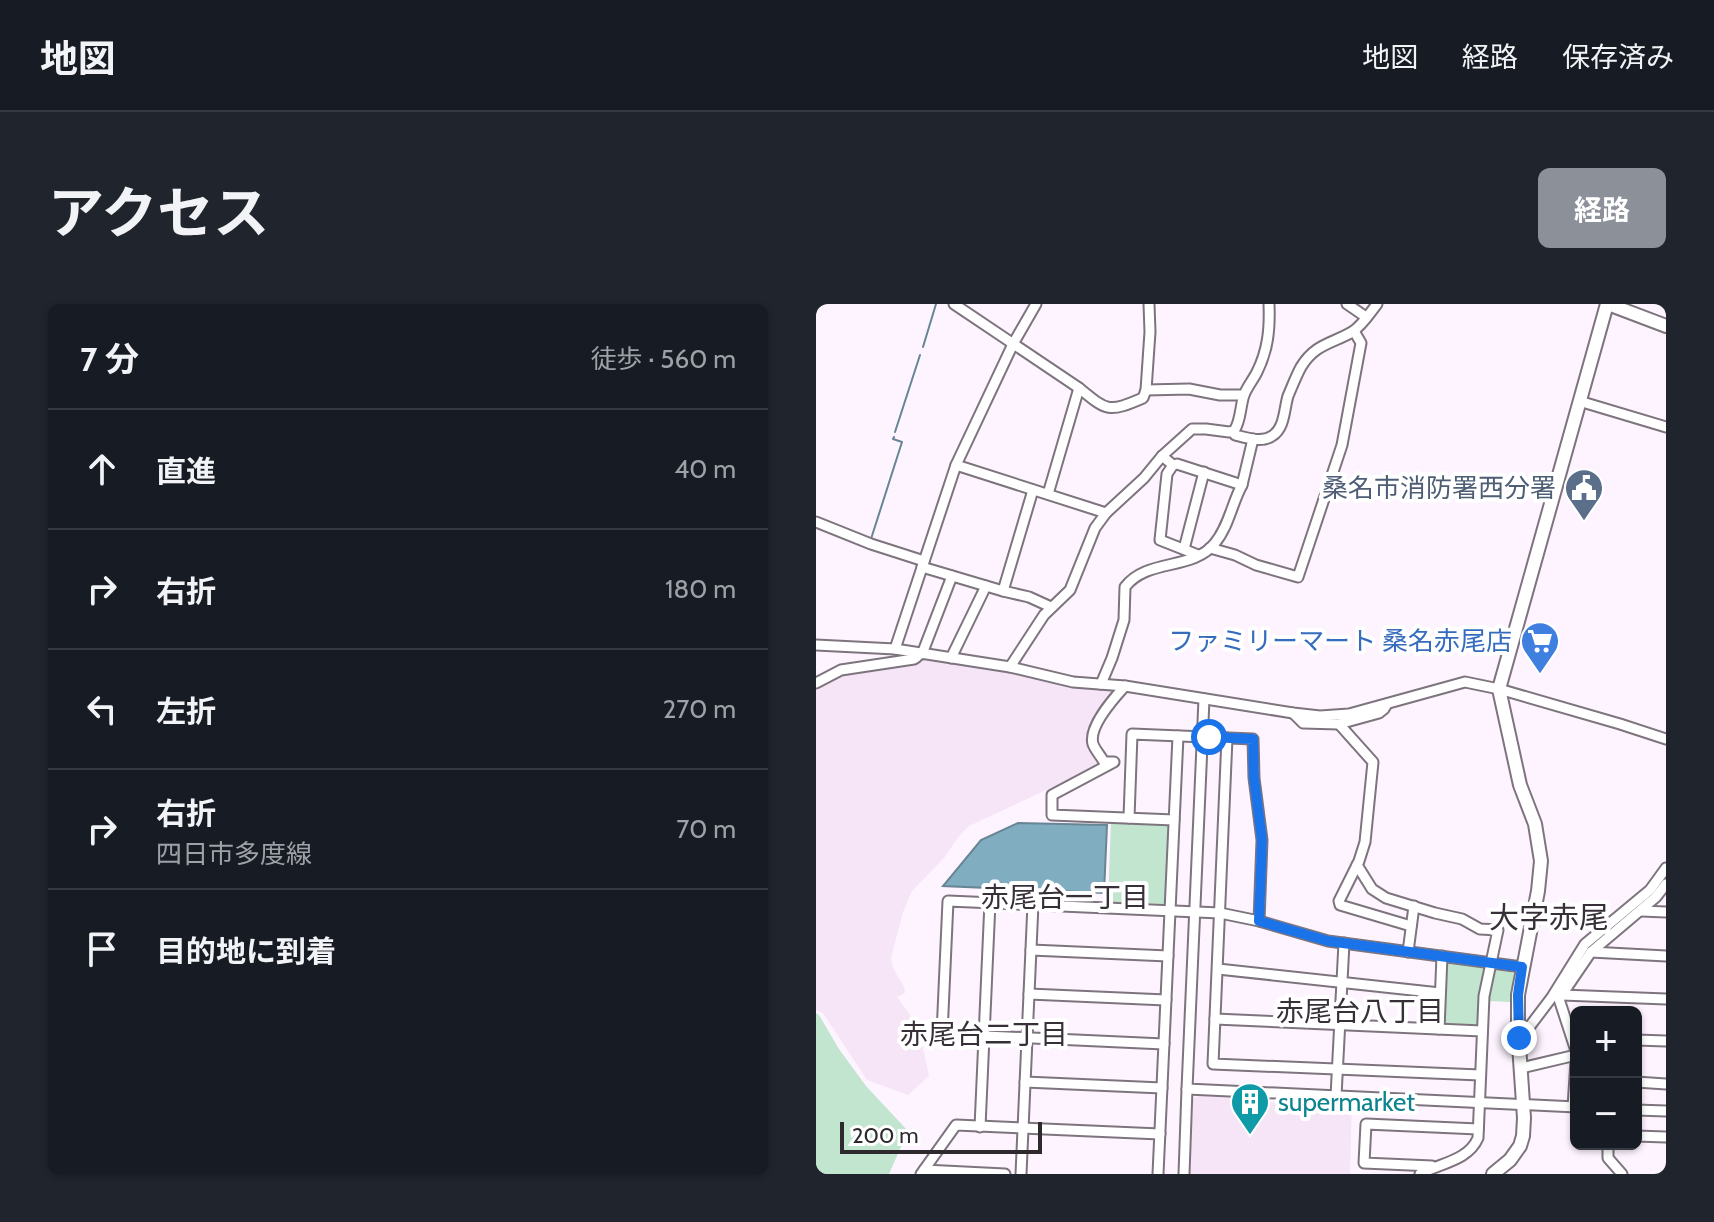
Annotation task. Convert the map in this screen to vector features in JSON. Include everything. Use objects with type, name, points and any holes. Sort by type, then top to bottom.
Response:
[{"type":"main road","points":[[1493,1174],[1510,1160],[1520,1146],[1524,1128],[1518,995],[1541,861],[1535,824],[1520,785],[1499,689],[1608,304],[1666,326]]},
{"type":"street","points":[[954,304],[1098,404],[1115,409],[1143,398],[1146,390],[1149,304]]},
{"type":"street","points":[[895,649],[956,465],[1013,344],[1036,304]]},
{"type":"street","points":[[1234,431],[1244,395],[1267,347],[1269,304]]},
{"type":"street","points":[[1347,304],[1366,317]]},
{"type":"street","points":[[1234,431],[1235,435],[1253,439],[1268,439],[1277,433],[1299,372],[1311,354],[1331,340],[1354,331],[1377,304]]},
{"type":"street","points":[[1210,548],[1298,577],[1342,445],[1361,343],[1354,331]]},
{"type":"street","points":[[1048,494],[1079,388]]},
{"type":"street","points":[[1146,390],[1189,389],[1220,395],[1244,395]]},
{"type":"street","points":[[1579,401],[1666,427]]},
{"type":"street","points":[[1010,667],[1036,626],[1070,590],[1095,528],[1106,513],[1192,429],[1234,431]]},
{"type":"street","points":[[1101,684],[1124,620],[1125,587],[1146,572],[1168,564],[1190,561],[1215,544],[1242,485],[1253,439]]},
{"type":"street","points":[[1162,456],[1173,465],[1242,485]]},
{"type":"street","points":[[956,465],[1106,513]]},
{"type":"street","points":[[1173,465],[1167,474],[1160,540],[1198,555]]},
{"type":"street","points":[[1184,549],[1204,472]]},
{"type":"street","points":[[1003,591],[1033,490]]},
{"type":"street","points":[[816,522],[952,576],[1029,597],[1051,607]]},
{"type":"street","points":[[816,683],[841,670],[917,657],[952,576]]},
{"type":"street","points":[[951,658],[986,586]]},
{"type":"street","points":[[816,645],[895,649],[1010,667],[1061,680],[1125,686],[1320,716],[1349,714],[1465,682],[1499,689],[1666,739]]},
{"type":"street","points":[[1125,686],[1095,727],[1093,743],[1104,762],[1131,763]]},
{"type":"street","points":[[1184,1174],[1204,699]]},
{"type":"street","points":[[1293,713],[1303,723],[1339,724],[1379,713],[1387,704]]},
{"type":"street","points":[[1339,724],[1373,762],[1368,826],[1362,851],[1339,901],[1340,905],[1411,926]]},
{"type":"street","points":[[1129,818],[1132,734],[1253,739],[1254,778],[1262,840],[1259,921]]},
{"type":"street","points":[[1158,1174],[1178,736]]},
{"type":"street","points":[[1227,738],[1213,1064],[1480,1075]]},
{"type":"street","points":[[1114,762],[1052,795],[1052,815],[1174,820]]},
{"type":"street","points":[[1357,865],[1379,895],[1462,919],[1480,929],[1498,930],[1484,996],[1478,1138],[1469,1152],[1420,1174]]},
{"type":"street","points":[[1519,1038],[1552,997],[1585,944],[1650,890],[1666,868]]},
{"type":"street","points":[[1570,1027],[1559,999],[1591,952],[1641,911],[1666,884]]},
{"type":"street","points":[[1164,1044],[942,1034],[948,901],[1220,913],[1328,941],[1522,967]]},
{"type":"street","points":[[980,1127],[990,902]]},
{"type":"street","points":[[1021,1174],[1033,904]]},
{"type":"street","points":[[1408,952],[1414,906]]},
{"type":"street","points":[[1641,911],[1666,912]]},
{"type":"street","points":[[1336,1096],[1344,943]]},
{"type":"street","points":[[1031,950],[1168,956]]},
{"type":"street","points":[[1591,952],[1666,956]]},
{"type":"street","points":[[1439,1029],[1442,956]]},
{"type":"street","points":[[1218,969],[1440,993]]},
{"type":"street","points":[[1029,994],[1166,1000]]},
{"type":"street","points":[[1562,995],[1666,999]]},
{"type":"street","points":[[1215,1019],[1482,1031]]},
{"type":"street","points":[[1642,1040],[1666,1041]]},
{"type":"street","points":[[1521,1068],[1570,1057]]},
{"type":"street","points":[[1025,1082],[1162,1088]]},
{"type":"street","points":[[1642,1082],[1666,1084]]},
{"type":"street","points":[[1187,1089],[1570,1107]]},
{"type":"street","points":[[1642,1110],[1666,1111]]},
{"type":"street","points":[[1435,1166],[1364,1163],[1366,1124],[1478,1129]]},
{"type":"street","points":[[923,1172],[956,1125],[1160,1134]]},
{"type":"street","points":[[1642,1136],[1666,1137]]},
{"type":"street","points":[[1608,1150],[1608,1158],[1622,1174]]},
{"type":"street","points":[[923,1172],[1005,1174]]},
{"type":"shaded area","points":[[924,658],[1011,670],[1115,690],[1090,744],[1100,765],[969,826],[912,891],[891,958],[905,993],[897,997],[918,1026],[929,1076],[908,1095],[867,1080],[823,1013],[816,1010],[816,687],[841,673],[918,662]]},
{"type":"shaded area","points":[[1197,1096],[1283,1103],[1295,1100],[1352,1103],[1350,1174],[1190,1174],[1193,1099]]},
{"type":"green space","points":[[1111,821],[1171,825],[1167,901],[1164,904],[1108,902]]},
{"type":"green space","points":[[1445,962],[1487,967],[1480,1026],[1477,1028],[1442,1024]]},
{"type":"green space","points":[[1493,968],[1508,969],[1514,974],[1511,1002],[1487,1001]]},
{"type":"green space","points":[[816,1013],[866,1086],[908,1131],[889,1174],[816,1174]]},
{"type":"water","points":[[1018,823],[1107,825],[1104,893],[943,886],[981,840]]},
{"type":"waterway","points":[[923,347],[936,304]]},
{"type":"waterway","points":[[895,432],[920,355]]},
{"type":"waterway","points":[[871,539],[902,442],[894,437]]},
{"type":"place","name":"桑名市消防署西分署","points":[[1584,522]]},
{"type":"place","name":"ファミリーマート 桑名赤尾店","points":[[1540,675]]},
{"type":"place","name":"supermarket","points":[[1250,1136]]},
{"type":"district","name":"赤尾台一丁目","points":[[1065,897]]},
{"type":"district","name":"大字赤尾","points":[[1549,918]]},
{"type":"district","name":"赤尾台八丁目","points":[[1360,1011]]},
{"type":"district","name":"赤尾台二丁目","points":[[984,1034]]},
{"type":"route","points":[[1209,737],[1253,739],[1254,778],[1262,840],[1259,921],[1328,941],[1522,967],[1518,995],[1519,1038]]}]
